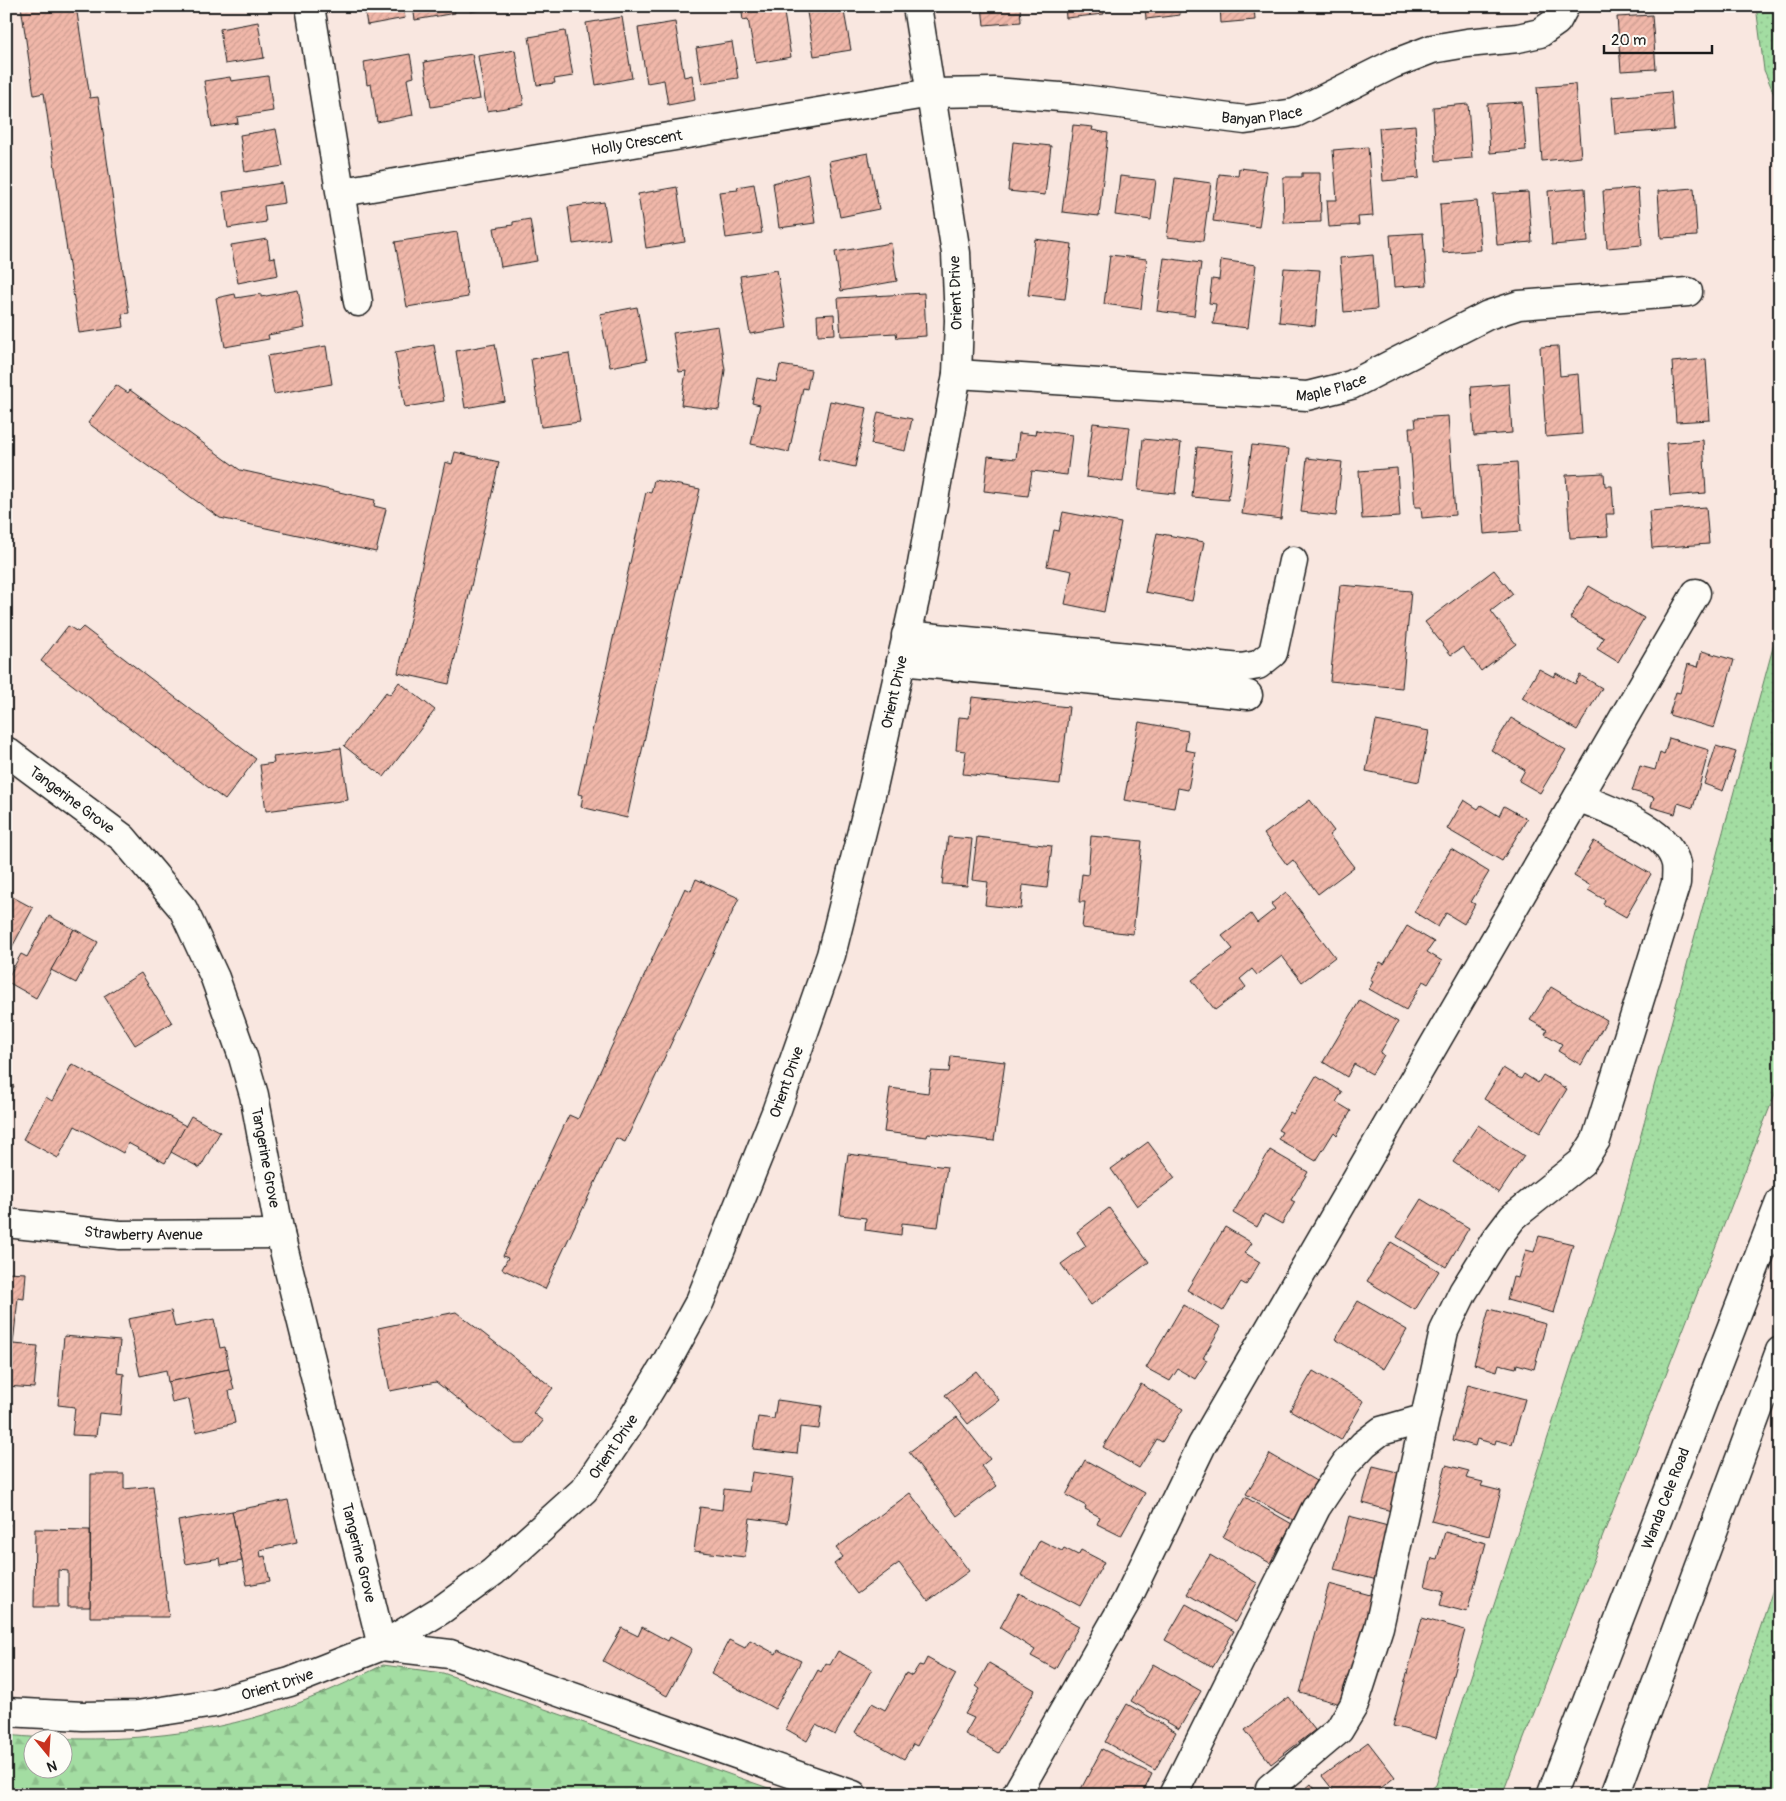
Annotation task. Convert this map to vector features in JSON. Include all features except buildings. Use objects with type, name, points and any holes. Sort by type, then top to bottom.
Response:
[{"type":"street","points":[[310,6],[342,192],[358,302]]},
{"type":"street","name":"Orient Drive","points":[[6,1712],[83,1716],[137,1714],[214,1703],[290,1682],[382,1646],[441,1610],[493,1572],[584,1490],[632,1421],[700,1301],[776,1112],[831,955],[873,787],[918,586],[957,374],[959,320],[956,253],[917,6]]},
{"type":"street","name":"Banyan Place","points":[[931,93],[994,92],[1074,98],[1244,120],[1295,113],[1392,64],[1432,49],[1467,43],[1518,38],[1540,33],[1557,21],[1565,6]]},
{"type":"street","name":"Holly Crescent","points":[[342,192],[931,93]]},
{"type":"street","name":"Maple Place","points":[[957,374],[1307,396],[1352,385],[1488,315],[1519,305],[1688,292]]},
{"type":"street","points":[[904,648],[1241,668],[1258,665],[1273,653],[1293,561]]},
{"type":"street","points":[[1016,1795],[1126,1602],[1202,1445],[1696,593]]},
{"type":"street","points":[[904,648],[1248,696]]},
{"type":"street","name":"Tangerine Grove","points":[[6,751],[123,838],[183,909],[214,978],[243,1057],[254,1095],[280,1234],[382,1646]]},
{"type":"street","points":[[1270,1788],[1339,1730],[1354,1705],[1379,1627],[1423,1419],[1444,1331],[1463,1292],[1494,1242],[1513,1217],[1582,1162],[1596,1140],[1676,883],[1676,863],[1672,854],[1667,846],[1651,831],[1578,797]]},
{"type":"street","name":"Wanda Cele Road","points":[[1551,1795],[1780,1202]]},
{"type":"street","name":"Strawberry Avenue","points":[[6,1223],[120,1235],[280,1234]]},
{"type":"street","points":[[1615,1795],[1780,1351]]},
{"type":"street","points":[[1173,1795],[1316,1508],[1346,1463],[1364,1444],[1381,1431],[1423,1419]]},
{"type":"street","points":[[382,1646],[450,1654],[853,1795]]},
{"type":"street","points":[[1626,1795],[1627,1761]]},
{"type":"green space","points":[[1756,6],[1780,6],[1780,108],[1764,70]]},
{"type":"green space","points":[[1780,614],[1780,1081],[1502,1795],[1424,1795],[1436,1785],[1617,1223],[1775,640]]},
{"type":"green space","points":[[1780,1568],[1780,1795],[1705,1795]]},
{"type":"green space","points":[[383,1665],[443,1673],[788,1795],[6,1795],[6,1735],[22,1736],[22,1778],[72,1778],[72,1739],[112,1739],[182,1733],[217,1727],[285,1708],[323,1693]]}]
